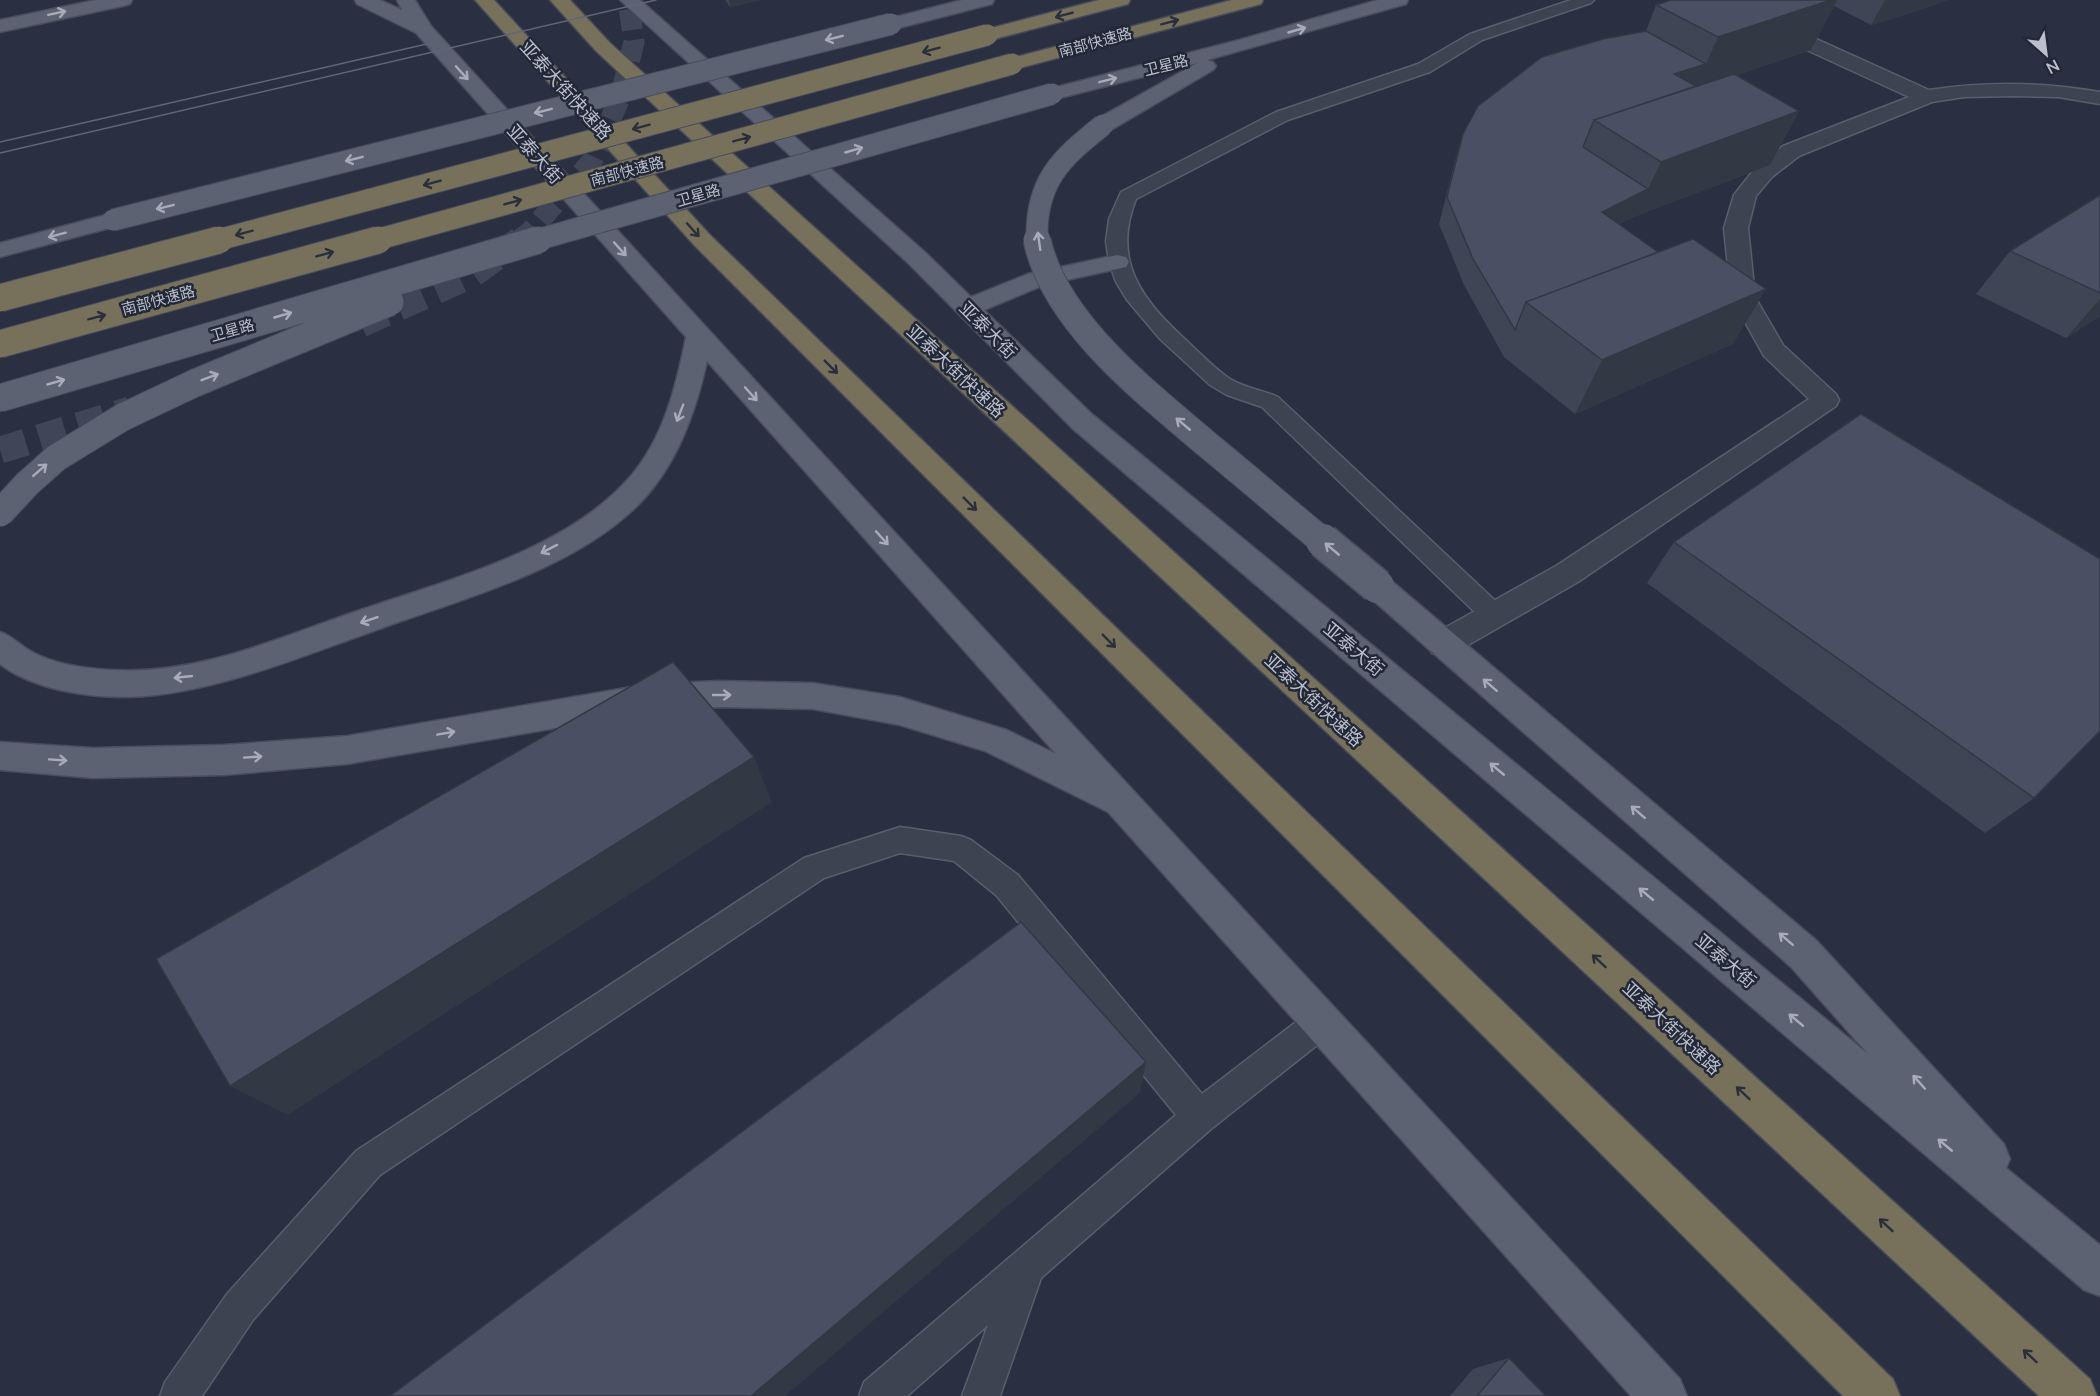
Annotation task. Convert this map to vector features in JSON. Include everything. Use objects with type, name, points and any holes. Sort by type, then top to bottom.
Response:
[{"type":"highway","name":"亚泰大街快速路","points":[[484,0],[702,240],[1876,1396]]},
{"type":"highway","name":"亚泰大街快速路","points":[[559,0],[603,47],[2073,1396]]},
{"type":"highway","name":"南部快速路","points":[[0,298],[1121,0]]},
{"type":"highway","name":"南部快速路","points":[[0,344],[1012,64],[1254,0]]},
{"type":"main road","points":[[0,26],[123,0]]},
{"type":"main road","points":[[364,0],[423,29]]},
{"type":"main road","name":"亚泰大街","points":[[406,0],[423,29],[699,337],[1320,1023],[1663,1396]]},
{"type":"main road","name":"亚泰大街","points":[[629,0],[651,11],[916,258],[1083,422],[2085,1262]]},
{"type":"main road","points":[[0,250],[985,0]]},
{"type":"main road","name":"卫星路","points":[[0,398],[526,243],[1052,94],[1246,44],[1399,0]]},
{"type":"main road","points":[[1246,44],[1103,125],[1081,142],[1054,169],[1038,215],[1037,241],[1047,271],[1066,306],[1156,401],[1377,586],[1804,954],[2085,1262]]},
{"type":"main road","points":[[0,513],[19,488],[45,465],[126,413],[526,243]]},
{"type":"main road","points":[[967,309],[1036,279],[1117,262]]},
{"type":"main road","points":[[0,645],[25,664],[66,677],[123,684],[195,676],[283,650],[523,562],[576,536],[622,503],[656,466],[691,383],[699,337]]},
{"type":"main road","points":[[0,756],[93,763],[235,759],[347,750],[649,698],[719,694],[813,696],[900,711],[995,740],[1125,806]]},
{"type":"street","points":[[1714,0],[1927,97]]},
{"type":"street","points":[[1443,644],[1567,574],[1826,400],[1773,350],[1743,297],[1736,228],[1745,195],[1764,172],[1791,151],[1927,97],[1964,91],[2016,90],[2058,91],[2100,98]]},
{"type":"lane","points":[[1494,615],[1270,402],[1257,395],[1234,390],[1220,382],[1163,332],[1127,284],[1117,262],[1116,235],[1120,210],[1128,196],[1149,183],[1282,116],[1424,68],[1476,37],[1586,0]]},
{"type":"lane","points":[[179,1396],[240,1307],[368,1163],[816,868],[900,840],[961,849],[1007,885],[1199,1117]]},
{"type":"lane","points":[[878,1396],[1199,1117],[1320,1023]]},
{"type":"lane","points":[[981,1396],[1027,1266]]},
{"type":"building","points":[[1671,0],[1831,0],[1718,37],[1656,5]]},
{"type":"building","points":[[1646,31],[1706,64],[1674,74],[1696,86],[1594,120],[1583,147],[1648,189],[1602,212],[1658,252],[1526,302],[1515,330],[1473,259],[1447,197],[1463,134],[1478,106],[1542,57],[1603,39]]},
{"type":"building","points":[[1734,74],[1799,111],[1661,162],[1594,120]]},
{"type":"building","points":[[2100,195],[2100,293],[2010,251]]},
{"type":"building","points":[[1693,239],[1766,289],[1602,360],[1526,302]]},
{"type":"building","points":[[1861,414],[2100,559],[2100,731],[2034,798],[1674,542]]},
{"type":"building","points":[[673,662],[754,757],[230,1086],[156,959]]},
{"type":"building","points":[[1021,922],[1146,1062],[751,1396],[390,1396]]},
{"type":"building","points":[[1509,1358],[1546,1396],[1477,1396]]},
{"type":"tunnel","points":[[518,241],[530,232],[592,161],[620,98],[634,42],[628,0]]},
{"type":"tunnel","points":[[361,324],[471,275],[520,240]]},
{"type":"tunnel","points":[[0,450],[130,410]]},
{"type":"tram line","points":[[0,153],[656,0]]},
{"type":"tram line","points":[[0,142],[431,43]]}]
